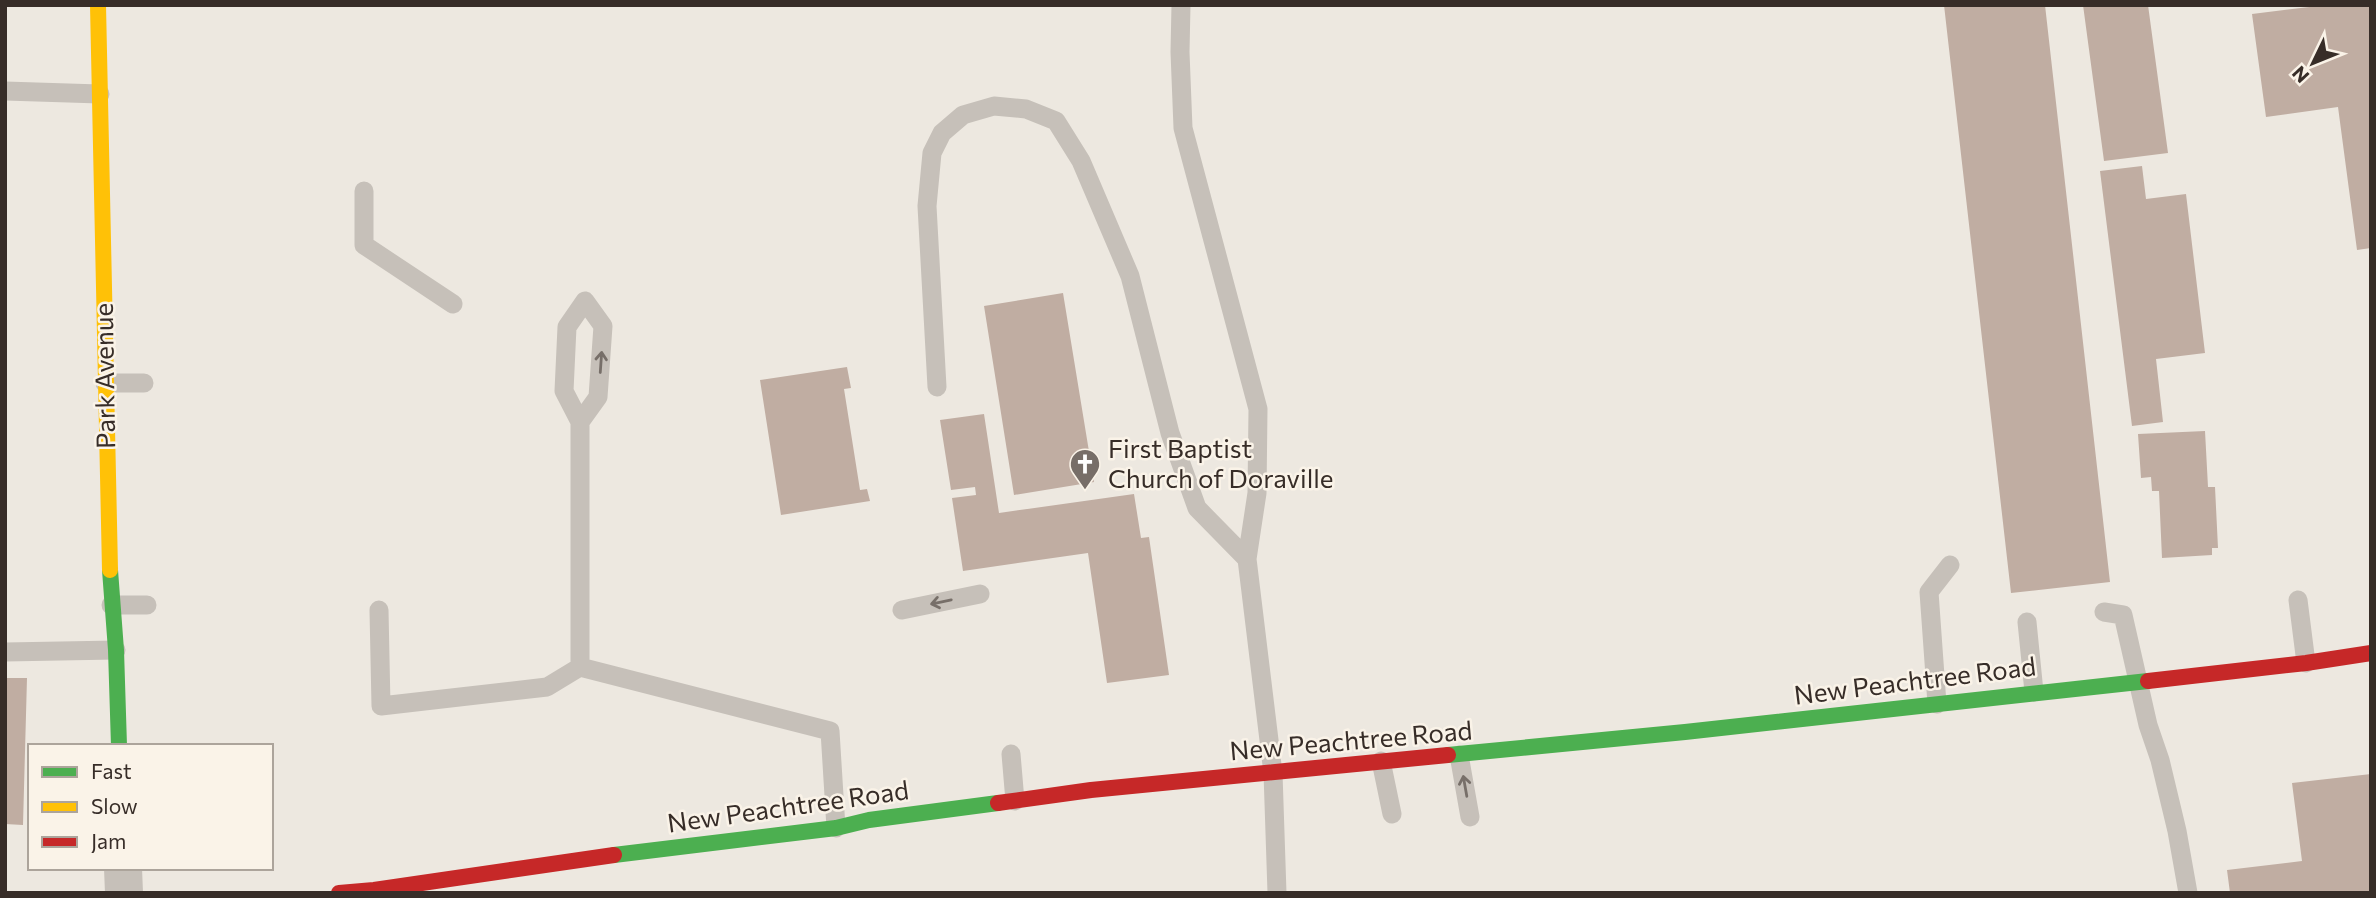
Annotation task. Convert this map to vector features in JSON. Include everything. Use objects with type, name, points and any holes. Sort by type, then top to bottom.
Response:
[{"type":"street","name":"Park Avenue","points":[[98,5],[111,605],[116,650],[119,744]]},
{"type":"street","name":"New Peachtree Road","points":[[339,893],[617,854],[836,828],[869,820],[1091,790],[1459,755],[1937,704],[2306,663],[2371,653]]},
{"type":"street","points":[[123,870],[124,893]]},
{"type":"lane","points":[[1181,5],[1183,128],[1258,409],[1257,493],[1247,559],[1273,773],[1277,893]]},
{"type":"lane","points":[[5,91],[100,94]]},
{"type":"lane","points":[[937,387],[927,206],[932,153],[942,132],[963,115],[994,106],[1026,109],[1056,121],[1081,161],[1130,276],[1170,433],[1197,508],[1247,559]]},
{"type":"lane","points":[[364,191],[364,245],[453,304]]},
{"type":"lane","points":[[580,422],[598,397],[603,326],[585,302],[567,327],[564,391],[580,422],[580,667]]},
{"type":"lane","points":[[105,383],[144,383]]},
{"type":"lane","points":[[1937,704],[1929,592],[1950,565]]},
{"type":"lane","points":[[902,610],[980,594]]},
{"type":"lane","points":[[2298,600],[2306,663]]},
{"type":"lane","points":[[111,605],[147,605]]},
{"type":"lane","points":[[379,610],[381,706],[547,687],[580,667],[830,731],[836,828]]},
{"type":"lane","points":[[2104,612],[2123,615],[2140,680],[2148,725],[2160,760],[2177,831],[2188,893]]},
{"type":"lane","points":[[2027,622],[2034,692]]},
{"type":"lane","points":[[5,652],[116,650]]},
{"type":"lane","points":[[1011,754],[1015,801]]},
{"type":"lane","points":[[1459,755],[1470,817]]},
{"type":"lane","points":[[1381,761],[1392,814]]},
{"type":"building","points":[[1944,5],[2045,5],[2110,582],[2011,593]]},
{"type":"building","points":[[2083,5],[2148,5],[2168,153],[2104,161]]},
{"type":"building","points":[[2326,5],[2371,5],[2371,248],[2357,250],[2338,107],[2266,117],[2252,14]]},
{"type":"building","points":[[2142,166],[2146,199],[2186,194],[2205,353],[2156,359],[2163,422],[2132,426],[2100,171]]},
{"type":"building","points":[[1063,293],[1094,482],[1014,495],[984,306]]},
{"type":"building","points":[[847,367],[851,388],[844,389],[860,490],[867,489],[870,501],[781,515],[760,380]]},
{"type":"building","points":[[984,414],[999,513],[1134,494],[1141,538],[1149,537],[1169,675],[1107,683],[1088,553],[963,571],[952,498],[976,495],[975,487],[951,490],[940,420]]},
{"type":"building","points":[[2205,431],[2208,487],[2215,487],[2218,548],[2212,548],[2212,555],[2162,558],[2159,491],[2152,491],[2151,477],[2141,478],[2138,434]]},
{"type":"building","points":[[5,678],[27,678],[23,825],[5,824]]},
{"type":"building","points":[[2371,774],[2371,893],[2230,893],[2227,870],[2302,861],[2292,783]]},
{"type":"traffic: fast","points":[[110,570],[119,744]]},
{"type":"traffic: fast","points":[[1448,755],[2148,681]]},
{"type":"traffic: fast","points":[[614,855],[836,828],[869,820],[998,803]]},
{"type":"traffic: slow","points":[[98,5],[110,570]]},
{"type":"traffic: jam","points":[[2148,681],[2371,653]]},
{"type":"traffic: jam","points":[[998,803],[1091,790],[1448,755]]},
{"type":"traffic: jam","points":[[339,893],[614,855]]},
{"type":"place","name":"First Baptist Church of Doraville","points":[[1085,491]]}]
